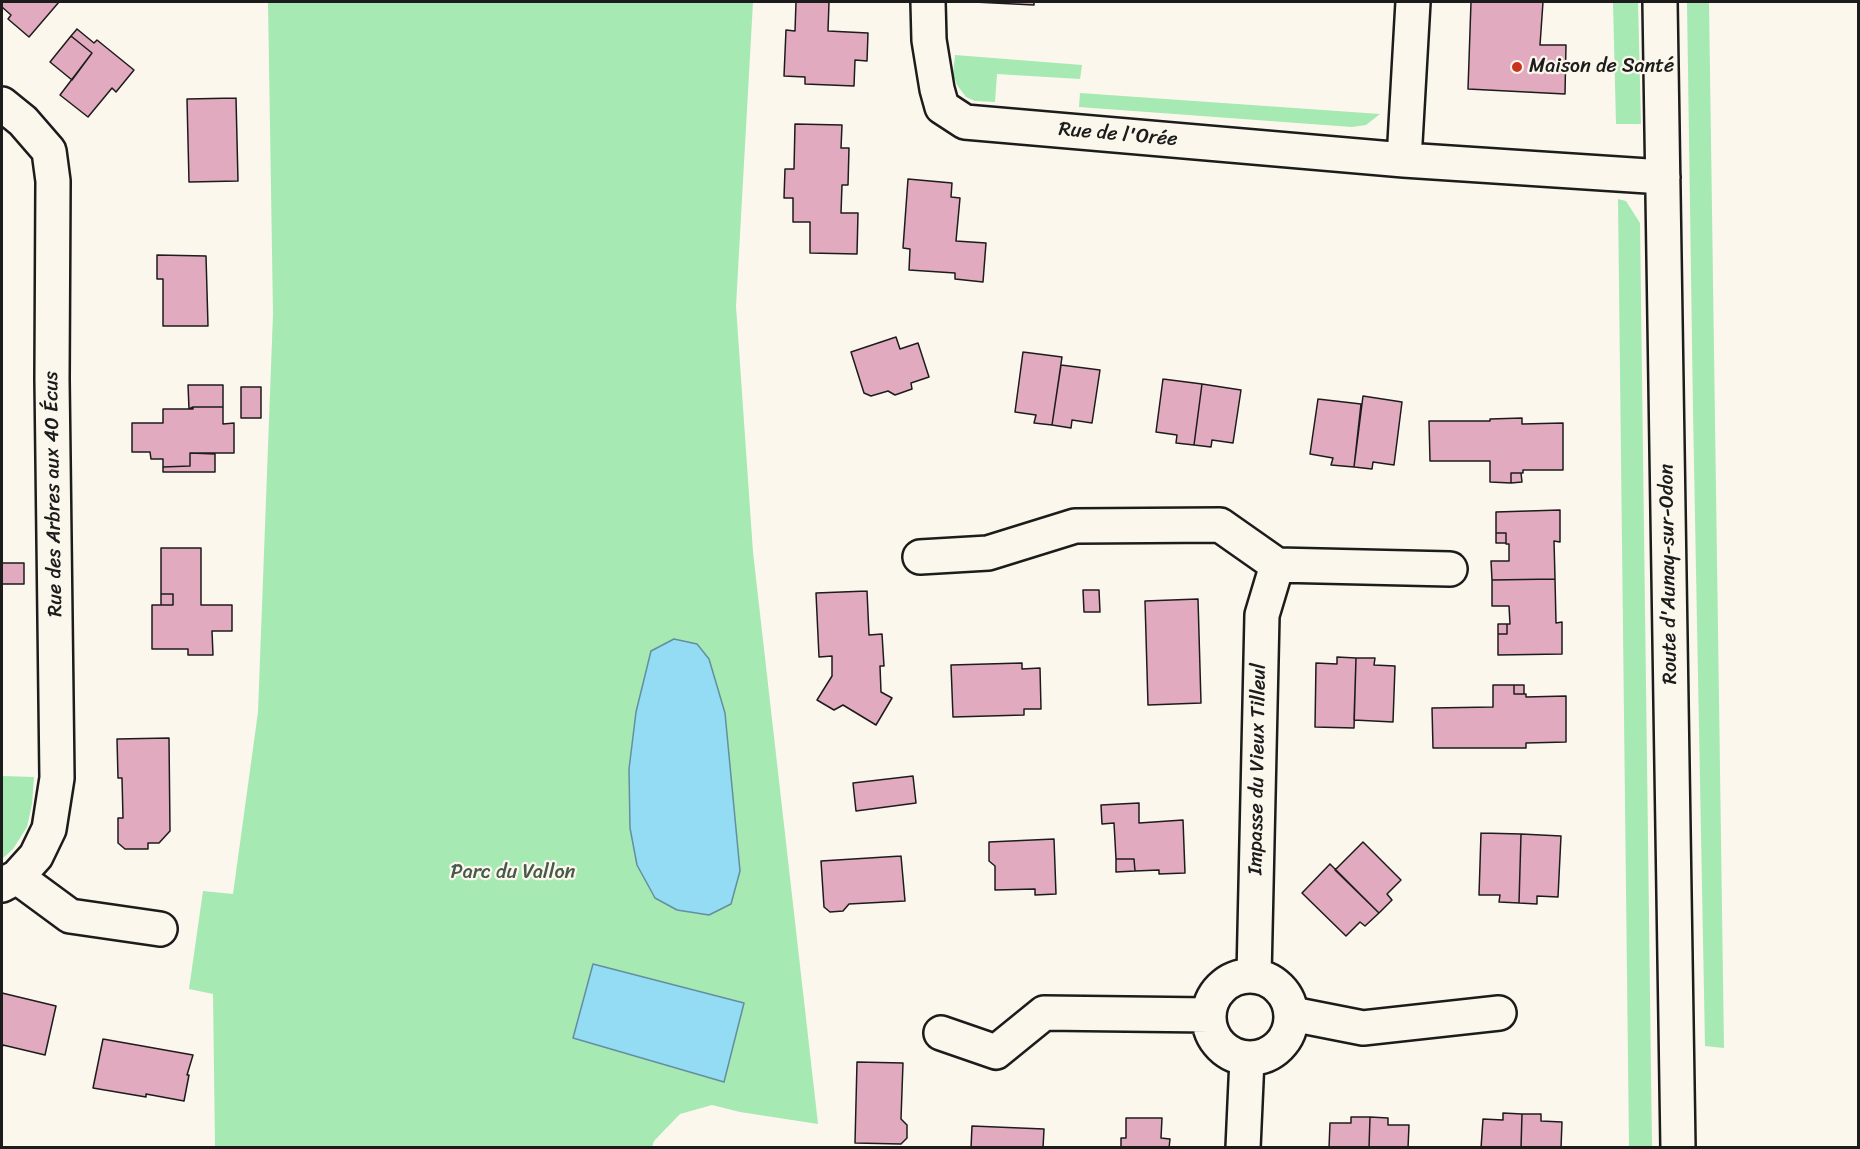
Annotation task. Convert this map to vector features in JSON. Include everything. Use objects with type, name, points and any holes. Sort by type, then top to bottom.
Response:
[{"type":"street","name":"Rue de l'Orée","points":[[928,2],[929,40],[942,107],[965,122],[1404,160],[1663,177]]},
{"type":"street","points":[[1404,160],[1413,2]]},
{"type":"street","name":"Route d'Aunay-sur-Odon","points":[[1660,2],[1678,1148]]},
{"type":"street","name":"Rue des Arbres aux 40 Écus","points":[[2,104],[22,121],[49,151],[53,182],[52,379],[57,778],[49,829],[36,856],[9,881]]},
{"type":"street","points":[[920,557],[988,553],[1075,526],[1220,525],[1277,565],[1450,569]]},
{"type":"street","name":"Impasse du Vieux Tilleul","points":[[1254,976],[1262,615],[1277,565]]},
{"type":"street","points":[[9,881],[70,916],[160,929]]},
{"type":"street","points":[[1254,976],[1268,980],[1280,988],[1288,1000],[1292,1014],[1290,1028],[1284,1041],[1274,1051],[1261,1057],[1247,1059],[1234,1056],[1223,1049],[1215,1039],[1210,1027],[1209,1015],[1218,991],[1234,980],[1254,976]]},
{"type":"street","points":[[941,1033],[996,1052],[1044,1013],[1209,1015]]},
{"type":"street","points":[[1292,1014],[1363,1028],[1499,1013]]},
{"type":"street","points":[[1243,1148],[1247,1059]]},
{"type":"green space","name":"Parc du Vallon","points":[[268,2],[753,2],[736,306],[753,552],[818,1124],[740,1112],[712,1105],[680,1114],[654,1141],[652,1147],[215,1147],[213,994],[189,989],[203,891],[233,894],[258,712],[273,314]]},
{"type":"green space","points":[[1613,2],[1638,2],[1641,124],[1616,124]]},
{"type":"green space","points":[[1687,2],[1709,2],[1724,1048],[1705,1046]]},
{"type":"green space","points":[[955,55],[1082,65],[1080,79],[997,74],[995,102],[975,101],[966,97],[957,85],[953,74]]},
{"type":"green space","points":[[1080,93],[1380,114],[1366,125],[1352,127],[1079,107]]},
{"type":"green space","points":[[1618,199],[1626,201],[1640,223],[1652,1148],[1629,1147]]},
{"type":"green space","points":[[2,776],[34,777],[27,827],[13,849],[2,859]]},
{"type":"water","points":[[674,639],[697,644],[709,659],[725,713],[740,871],[731,904],[709,915],[677,910],[655,898],[637,865],[630,828],[629,769],[636,712],[651,651]]},
{"type":"water","points":[[593,964],[744,1003],[724,1082],[573,1038]]},
{"type":"building","points":[[2,2],[59,2],[29,37],[8,19],[11,15],[2,7]]},
{"type":"building","points":[[796,2],[829,2],[828,31],[868,33],[867,61],[855,60],[854,86],[805,84],[805,77],[784,76],[786,30],[795,31]]},
{"type":"building","points":[[974,2],[1034,2],[1034,5]]},
{"type":"building","name":"Maison de Santé","points":[[1471,2],[1543,2],[1540,45],[1566,45],[1565,94],[1468,89]]},
{"type":"building","points":[[77,29],[94,43],[97,40],[134,70],[116,92],[112,88],[88,117],[60,95],[92,53],[71,36]]},
{"type":"building","points":[[71,36],[92,53],[72,80],[50,62]]},
{"type":"building","points":[[236,98],[238,181],[189,182],[187,99]]},
{"type":"building","points":[[795,124],[842,125],[841,148],[849,148],[848,185],[842,185],[841,213],[858,213],[857,254],[810,253],[810,222],[793,222],[793,198],[784,198],[785,169],[794,169]]},
{"type":"building","points":[[908,179],[952,183],[951,197],[960,198],[956,241],[986,243],[983,282],[955,279],[955,273],[909,270],[910,249],[903,248]]},
{"type":"building","points":[[157,255],[206,256],[208,326],[163,326],[163,279],[157,279]]},
{"type":"building","points":[[896,337],[900,349],[918,343],[929,377],[911,383],[912,389],[895,395],[888,391],[871,396],[864,393],[851,352]]},
{"type":"building","points":[[1023,352],[1062,357],[1052,425],[1034,423],[1036,415],[1015,412]]},
{"type":"building","points":[[1061,365],[1100,370],[1092,423],[1072,420],[1071,428],[1052,425]]},
{"type":"building","points":[[1163,379],[1202,384],[1194,445],[1176,443],[1177,435],[1156,432]]},
{"type":"building","points":[[1202,384],[1241,390],[1233,443],[1212,440],[1211,447],[1194,445]]},
{"type":"building","points":[[188,385],[223,385],[223,407],[189,409]]},
{"type":"building","points":[[241,387],[261,387],[261,418],[241,418]]},
{"type":"building","points":[[1363,396],[1402,402],[1394,465],[1373,462],[1372,469],[1354,467]]},
{"type":"building","points":[[1318,399],[1361,404],[1354,467],[1331,465],[1333,458],[1310,454]]},
{"type":"building","points":[[193,407],[223,407],[223,424],[234,423],[234,453],[190,453],[190,466],[163,467],[163,459],[151,459],[150,452],[132,452],[132,423],[163,423],[163,409],[193,409]]},
{"type":"building","points":[[1522,418],[1522,424],[1563,423],[1563,470],[1523,470],[1523,473],[1511,473],[1511,483],[1490,482],[1490,461],[1430,461],[1429,421],[1490,421],[1490,419]]},
{"type":"building","points":[[190,453],[215,454],[215,472],[163,472],[163,467],[190,466]]},
{"type":"building","points":[[1511,473],[1521,473],[1522,482],[1511,483]]},
{"type":"building","points":[[1560,510],[1560,542],[1554,541],[1555,579],[1492,580],[1491,561],[1509,561],[1509,544],[1506,544],[1506,533],[1496,533],[1496,512]]},
{"type":"building","points":[[1496,533],[1506,533],[1506,543],[1496,543]]},
{"type":"building","points":[[161,548],[201,548],[201,605],[232,605],[232,631],[212,631],[213,655],[188,655],[188,649],[152,649],[152,605],[173,605],[173,594],[161,594]]},
{"type":"building","points":[[2,563],[24,563],[24,584],[2,584]]},
{"type":"building","points":[[1555,579],[1556,623],[1562,622],[1562,654],[1498,655],[1498,634],[1507,634],[1507,624],[1510,624],[1509,606],[1492,606],[1492,580]]},
{"type":"building","points":[[1083,590],[1099,590],[1100,612],[1084,612]]},
{"type":"building","points":[[867,591],[869,635],[882,634],[884,666],[880,666],[881,692],[892,698],[876,725],[843,705],[834,710],[817,700],[832,676],[832,656],[819,657],[816,593]]},
{"type":"building","points":[[161,594],[173,594],[173,605],[161,605]]},
{"type":"building","points":[[1198,599],[1201,703],[1148,705],[1145,601]]},
{"type":"building","points":[[1498,624],[1507,624],[1507,634],[1498,634]]},
{"type":"building","points":[[1337,657],[1356,658],[1354,728],[1315,727],[1316,663],[1337,664]]},
{"type":"building","points":[[1356,658],[1375,658],[1374,665],[1395,666],[1393,722],[1354,720]]},
{"type":"building","points":[[1022,663],[1022,669],[1040,668],[1041,709],[1024,709],[1024,715],[953,717],[951,665]]},
{"type":"building","points":[[1493,685],[1514,685],[1514,694],[1526,694],[1526,697],[1566,696],[1566,742],[1526,743],[1526,748],[1433,748],[1432,708],[1493,707]]},
{"type":"building","points":[[1514,685],[1524,685],[1524,694],[1514,694]]},
{"type":"building","points":[[169,738],[170,831],[159,843],[148,843],[148,849],[125,849],[118,843],[118,818],[123,818],[122,778],[118,778],[117,739]]},
{"type":"building","points":[[913,776],[916,803],[856,811],[853,783]]},
{"type":"building","points":[[1139,803],[1139,823],[1183,820],[1185,873],[1159,874],[1159,870],[1135,871],[1134,859],[1116,859],[1114,823],[1102,824],[1101,805]]},
{"type":"building","points":[[1481,833],[1521,834],[1519,903],[1499,902],[1500,895],[1479,895]]},
{"type":"building","points":[[1521,834],[1561,836],[1558,897],[1537,896],[1537,904],[1519,903]]},
{"type":"building","points":[[1054,839],[1056,894],[1035,895],[1035,889],[995,890],[995,866],[989,861],[989,842]]},
{"type":"building","points":[[1363,842],[1401,880],[1387,894],[1392,900],[1379,913],[1335,870]]},
{"type":"building","points":[[901,856],[905,901],[849,904],[843,911],[830,912],[824,907],[821,861]]},
{"type":"building","points":[[1116,859],[1134,859],[1135,871],[1116,872]]},
{"type":"building","points":[[1330,864],[1379,913],[1365,926],[1360,922],[1346,936],[1302,893]]},
{"type":"building","points":[[2,993],[56,1006],[45,1055],[3,1045],[2,1048]]},
{"type":"building","points":[[103,1039],[193,1055],[187,1075],[189,1075],[184,1101],[93,1088]]},
{"type":"building","points":[[857,1062],[903,1063],[901,1119],[907,1125],[907,1138],[901,1144],[855,1143]]},
{"type":"building","points":[[1503,1113],[1522,1114],[1521,1148],[1481,1148],[1483,1119],[1503,1120]]},
{"type":"building","points":[[1522,1114],[1541,1114],[1541,1121],[1562,1122],[1561,1148],[1521,1148]]},
{"type":"building","points":[[1351,1117],[1370,1117],[1369,1148],[1329,1148],[1330,1123],[1351,1123]]},
{"type":"building","points":[[1370,1117],[1388,1118],[1388,1125],[1409,1125],[1408,1148],[1369,1148]]},
{"type":"building","points":[[1126,1118],[1162,1118],[1161,1138],[1170,1139],[1169,1148],[1121,1148],[1121,1138],[1126,1138]]},
{"type":"building","points":[[972,1126],[1044,1129],[1043,1148],[971,1148]]},
{"type":"place","name":"Maison de Santé","points":[[1517,67]]}]
